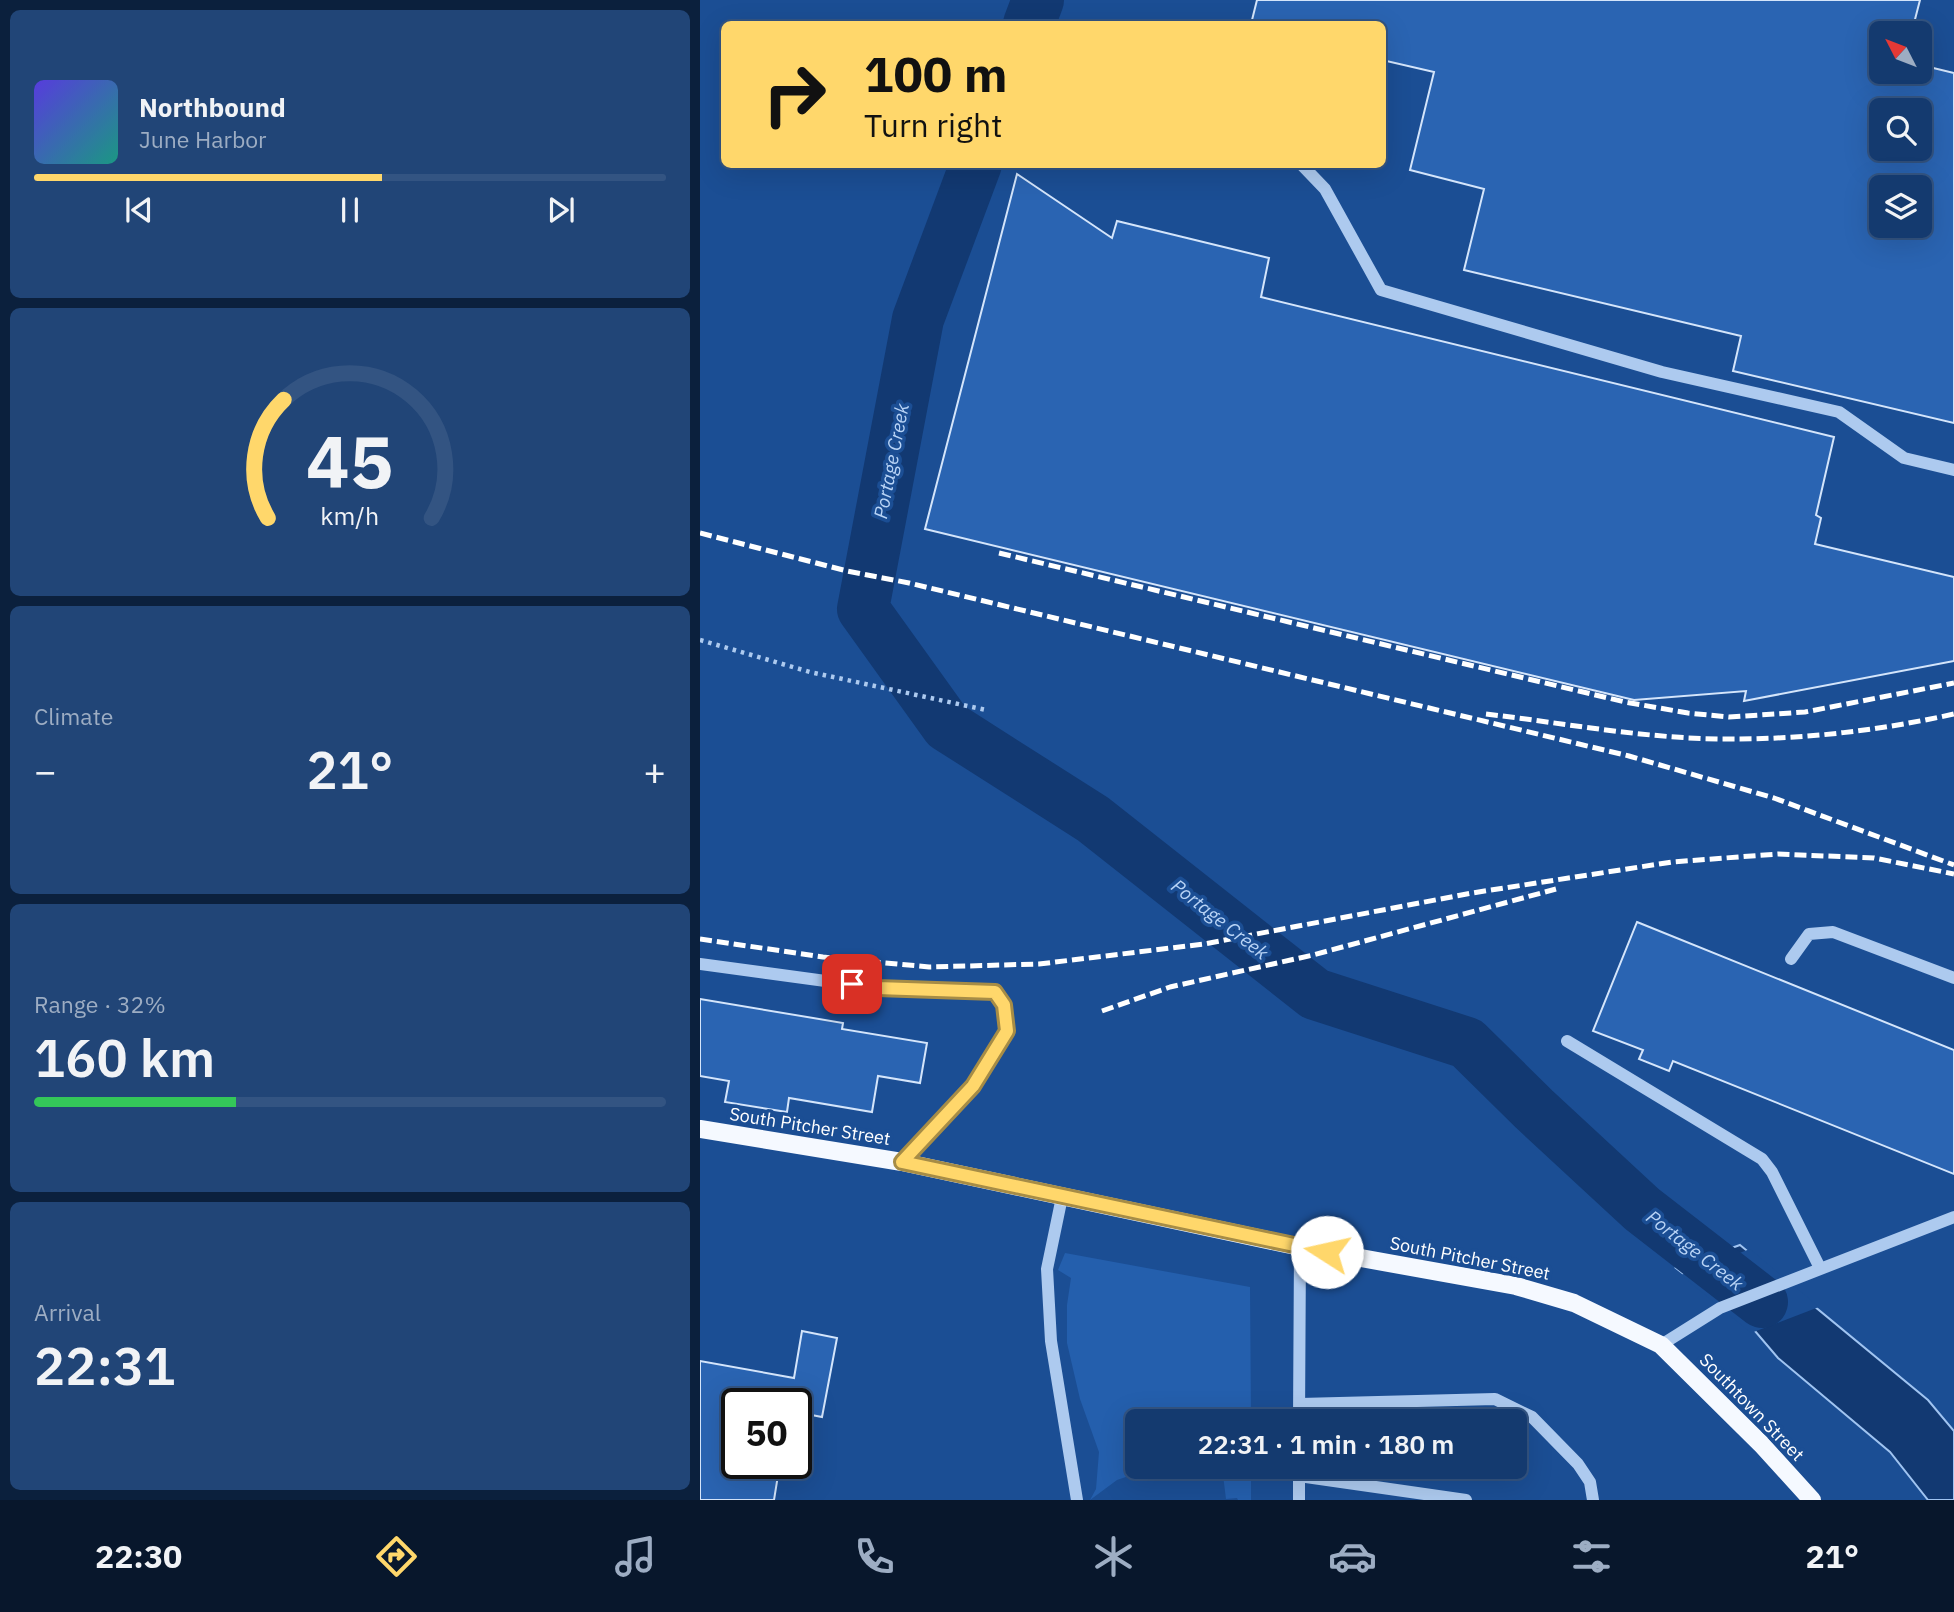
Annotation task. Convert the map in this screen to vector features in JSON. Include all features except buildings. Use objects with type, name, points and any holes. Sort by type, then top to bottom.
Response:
[{"type":"main road","name":"South Pitcher Street","points":[[700,1129],[902,1162],[1300,1247],[1516,1286],[1574,1303],[1661,1345]]},
{"type":"main road","name":"Southtown Street","points":[[1661,1345],[1812,1500]]},
{"type":"street","points":[[1305,168],[1325,189],[1381,290],[1662,372],[1839,412],[1904,458],[1954,470]]},
{"type":"street","points":[[1791,958],[1809,934],[1833,932],[1954,978]]},
{"type":"street","points":[[700,964],[877,988],[995,992],[1004,1005],[1007,1031],[973,1086],[902,1162]]},
{"type":"street","points":[[1567,1041],[1762,1159],[1772,1172],[1820,1268]]},
{"type":"street","points":[[1062,1197],[1047,1269],[1048,1293],[1051,1341],[1077,1500]]},
{"type":"street","points":[[1661,1345],[1720,1308],[1954,1217]]},
{"type":"street","points":[[1300,1247],[1300,1409]]},
{"type":"street","points":[[1300,1404],[1495,1399],[1532,1417],[1569,1455],[1591,1482],[1593,1500]]},
{"type":"street","points":[[1299,1479],[1299,1500]]},
{"type":"street","points":[[1345,1479],[1466,1500]]},
{"type":"path","points":[[700,640],[810,673],[986,710]]},
{"type":"shaded area","points":[[1740,1245],[1928,1400],[1954,1431],[1954,1500],[1928,1500],[1890,1452],[1778,1358],[1755,1331],[1676,1268]]},
{"type":"shaded area","points":[[1065,1253],[1250,1287],[1251,1409],[1125,1409],[1125,1477],[1090,1500],[1096,1489],[1099,1452],[1080,1399],[1067,1343],[1067,1305],[1071,1278],[1058,1270]]},
{"type":"shaded area","points":[[1224,1479],[1251,1479],[1251,1500],[1226,1499]]},
{"type":"pier","points":[[1750,1249],[1819,1307],[1751,1333],[1681,1275]]},
{"type":"waterway","name":"Portage Creek","points":[[1030,21],[1038,0]]},
{"type":"waterway","name":"Portage Creek","points":[[975,168],[918,319],[863,609],[947,726],[1093,819],[1315,994],[1467,1043],[1642,1209],[1762,1302]]},
{"type":"railway","points":[[700,533],[847,571],[909,583],[1629,756],[1774,798],[1954,865]]},
{"type":"railway","points":[[999,553],[1625,702],[1688,713],[1729,717],[1805,712],[1954,683]]},
{"type":"railway","points":[[1486,714],[1632,733],[1720,739],[1838,733],[1954,714]]},
{"type":"railway","points":[[700,939],[823,957],[929,967],[1039,964],[1204,944],[1472,893],[1672,862],[1778,854],[1874,858],[1954,874]]},
{"type":"railway","points":[[1102,1011],[1170,987],[1313,955],[1556,889]]},
{"type":"route","points":[[852,984],[877,988],[995,992],[1004,1005],[1007,1031],[973,1086],[902,1162],[1327,1252]]}]
